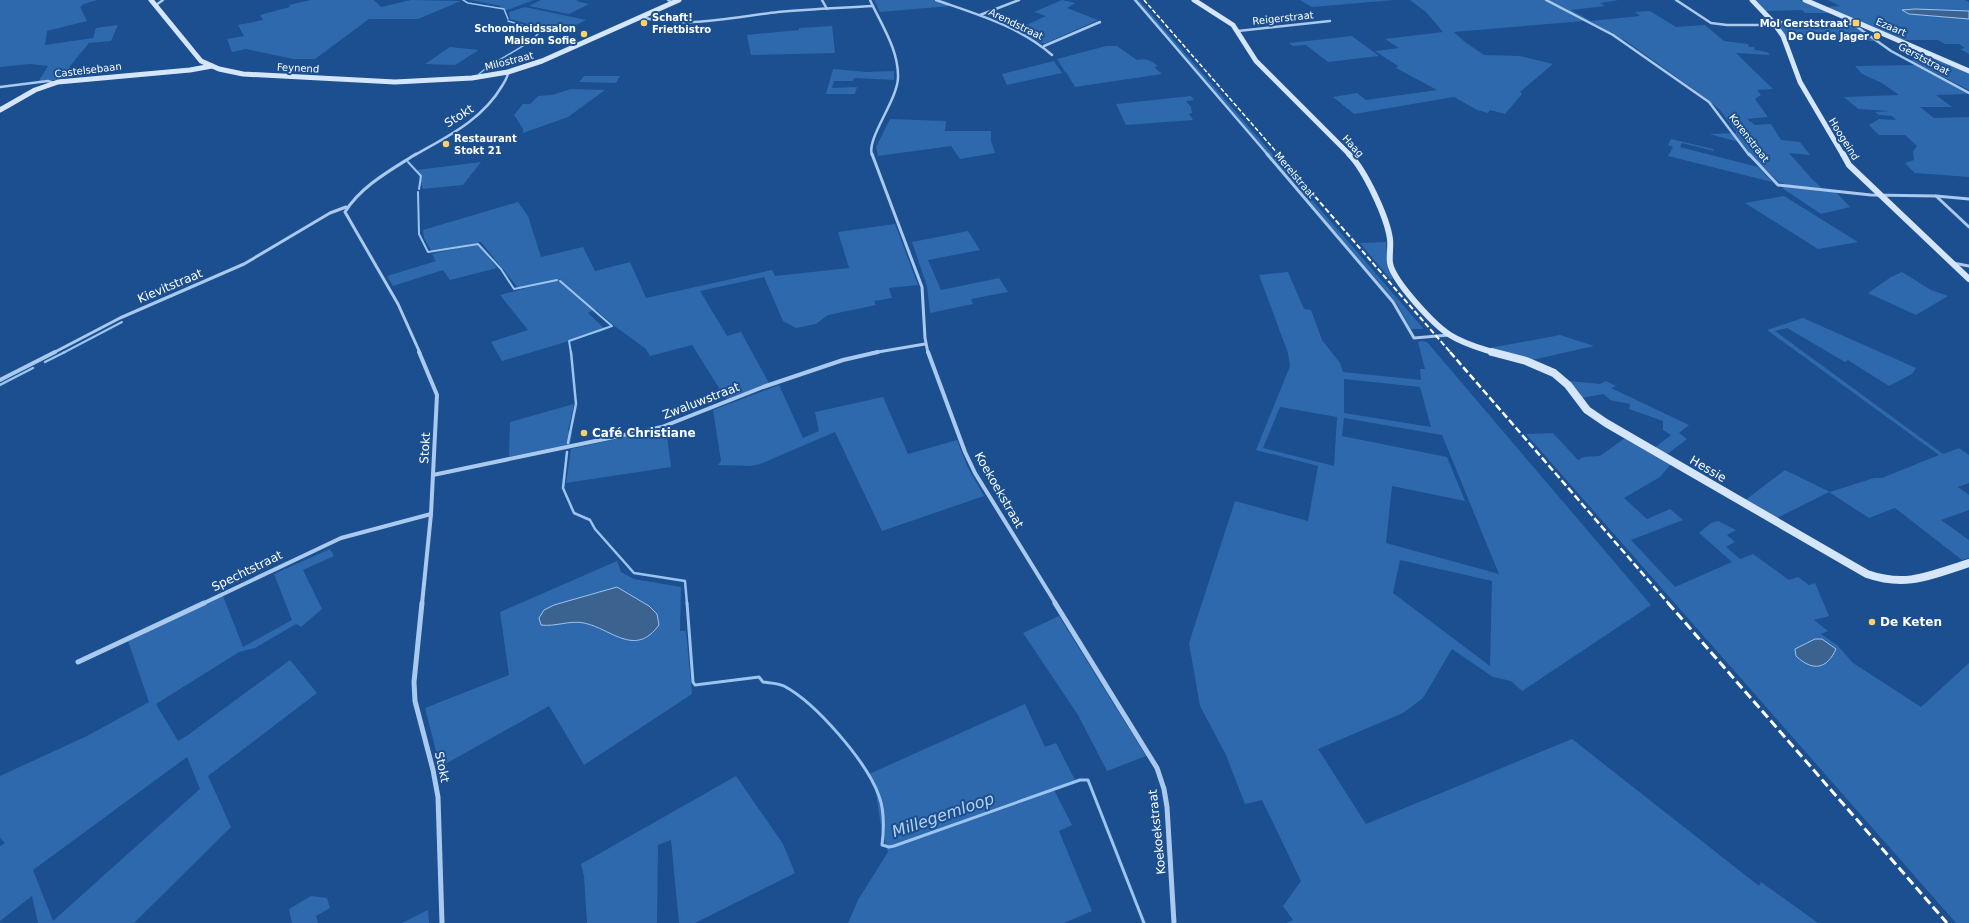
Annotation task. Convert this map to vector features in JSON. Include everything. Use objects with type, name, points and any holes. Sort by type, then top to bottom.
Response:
[{"type":"street","points":[[151,0],[201,60],[209,65]]},
{"type":"street","points":[[156,5],[163,0]]},
{"type":"street","points":[[668,0],[673,2]]},
{"type":"street","name":"Milostraat","points":[[475,78],[508,72],[542,61],[679,0]]},
{"type":"street","points":[[822,0],[827,9]]},
{"type":"street","name":"Koekoekstraat","points":[[870,0],[891,41],[898,86],[895,96],[874,136],[871,152],[922,287],[925,344],[965,452],[976,473],[1157,768],[1164,789],[1167,807],[1174,923]]},
{"type":"street","name":"Arendstraat","points":[[936,0],[980,15],[1044,46],[1052,55]]},
{"type":"street","points":[[980,15],[1019,0]]},
{"type":"street","name":"Merelstraat","points":[[1134,0],[1393,302],[1414,338],[1450,335]]},
{"type":"street","name":"Haag","points":[[1194,0],[1227,20],[1238,31],[1256,61],[1345,149],[1361,168],[1389,230],[1390,263],[1395,276],[1433,322],[1450,335]]},
{"type":"street","name":"Korenstraat","points":[[1546,0],[1617,38],[1709,102],[1732,129],[1752,159],[1778,185],[1880,195],[1936,196],[1969,199]]},
{"type":"street","points":[[1676,0],[1711,23],[1727,25],[1774,23],[1856,24]]},
{"type":"street","name":"Hoogeind","points":[[1752,0],[1774,23],[1782,36],[1800,82],[1838,148],[1854,171],[1952,263]]},
{"type":"street","name":"Ezaart","points":[[1805,0],[1856,24],[1969,71]]},
{"type":"street","points":[[641,17],[660,22],[679,23],[780,12],[873,6]]},
{"type":"street","name":"Reigerstraat","points":[[1238,31],[1330,21]]},
{"type":"street","name":"Arendstraat","points":[[1044,46],[1100,22]]},
{"type":"street","name":"Gerststraat","points":[[1856,24],[1891,51],[1969,93]]},
{"type":"street","name":"Castelsebaan","points":[[0,110],[35,90],[54,83],[68,80],[184,70],[209,65]]},
{"type":"street","name":"Feynend","points":[[209,65],[243,74],[378,81],[422,81],[475,78]]},
{"type":"street","name":"Stokt","points":[[442,923],[438,797],[433,770],[415,701],[414,682],[431,514],[438,410],[437,395],[433,382],[398,304],[345,212],[346,207],[356,196],[382,177],[485,110],[505,81],[508,72]]},
{"type":"street","points":[[0,87],[48,81],[54,83]]},
{"type":"street","points":[[1936,196],[1969,226]]},
{"type":"street","name":"Kievitstraat","points":[[0,380],[133,312],[244,264],[330,214],[346,207]]},
{"type":"street","points":[[1952,263],[1969,266]]},
{"type":"street","points":[[1952,263],[1969,279]]},
{"type":"street","name":"Hessie","points":[[1450,335],[1475,347],[1526,361],[1554,373],[1568,385],[1582,404],[1606,423],[1867,574],[1888,580],[1907,581],[1916,580],[1969,563]]},
{"type":"street","name":"Zwaluwstraat","points":[[434,475],[662,427],[763,387],[843,360],[870,353],[925,344]]},
{"type":"street","name":"Spechtstraat","points":[[78,662],[341,538],[431,514]]},
{"type":"shaded area","points":[[0,0],[97,0],[84,4],[80,7],[87,21],[47,31],[45,45],[93,38],[96,28],[118,25],[111,41],[89,43],[70,66],[63,79],[38,82],[48,66],[30,64],[0,67]]},
{"type":"shaded area","points":[[311,0],[374,0],[381,7],[411,0],[461,1],[418,19],[369,19],[315,59],[293,59],[246,49],[232,52],[227,39],[244,36],[238,25],[263,20],[260,15],[290,7],[289,5]]},
{"type":"shaded area","points":[[470,0],[534,0],[507,10],[499,9],[501,6]]},
{"type":"shaded area","points":[[541,0],[579,0],[576,1],[589,4],[569,14],[529,6]]},
{"type":"shaded area","points":[[874,0],[933,0],[950,6],[880,12]]},
{"type":"shaded area","points":[[1062,0],[1075,3],[1067,8],[1098,20],[1046,43],[1041,43],[1016,30],[1046,16],[1034,12]]},
{"type":"shaded area","points":[[1136,0],[1139,0],[1423,328],[1422,329],[1411,329],[1397,304]]},
{"type":"shaded area","points":[[1300,0],[1394,0],[1312,7]]},
{"type":"shaded area","points":[[1410,0],[1544,0],[1584,21],[1454,32],[1465,42],[1484,55],[1520,56],[1553,64],[1520,92],[1522,94],[1505,114],[1490,110],[1488,113],[1477,110],[1454,97],[1354,114],[1333,97],[1357,93],[1366,100],[1437,90],[1396,68],[1398,66],[1375,51],[1399,48],[1385,39],[1443,32],[1427,13]]},
{"type":"shaded area","points":[[1548,0],[1619,0],[1600,3],[1605,6],[1571,10],[1591,21],[1640,16],[1635,12],[1650,11],[1676,27],[1705,25],[1724,41],[1748,44],[1749,47],[1754,47],[1755,50],[1767,52],[1770,55],[1736,53],[1773,89],[1757,90],[1761,95],[1755,99],[1768,117],[1747,119],[1755,125],[1771,124],[1781,140],[1800,142],[1810,155],[1789,153],[1823,189],[1788,185],[1779,182],[1752,157],[1748,156],[1739,142],[1709,134],[1737,133],[1720,110],[1706,98],[1626,41]]},
{"type":"shaded area","points":[[1755,0],[1800,0],[1831,13],[1805,13],[1802,10],[1766,11]]},
{"type":"shaded area","points":[[1828,0],[1965,0],[1969,2],[1969,11],[1902,10],[1909,14],[1969,19],[1969,54],[1960,49],[1965,48],[1959,44],[1945,44],[1938,40],[1901,40],[1825,7],[1840,6]]},
{"type":"shaded area","points":[[525,7],[586,20],[563,32],[551,29],[543,32],[524,27],[528,24],[510,19],[509,12]]},
{"type":"shaded area","points":[[1902,10],[1969,11],[1969,19],[1909,14]]},
{"type":"shaded area","points":[[1777,23],[1854,25],[1875,41],[1812,41],[1806,35],[1789,34],[1790,38],[1785,38],[1783,31]]},
{"type":"shaded area","points":[[832,26],[835,53],[751,55],[747,35],[799,30],[799,28]]},
{"type":"shaded area","points":[[1352,36],[1379,56],[1328,62],[1306,45],[1293,46],[1289,43]]},
{"type":"shaded area","points":[[1106,46],[1117,46],[1137,60],[1146,59],[1153,62],[1158,66],[1154,67],[1162,74],[1075,87],[1066,72],[1063,73],[1065,72],[1057,59]]},
{"type":"shaded area","points":[[450,47],[479,50],[455,65],[425,64]]},
{"type":"shaded area","points":[[1938,59],[1969,73],[1969,90],[1910,60]]},
{"type":"shaded area","points":[[1054,61],[1062,73],[1007,85],[1002,74]]},
{"type":"shaded area","points":[[1915,65],[1969,94],[1936,95],[1952,107],[1920,107],[1934,118],[1969,117],[1969,177],[1915,173],[1905,163],[1914,160],[1913,151],[1917,146],[1905,135],[1879,135],[1869,125],[1879,119],[1896,120],[1892,116],[1879,115],[1875,112],[1890,111],[1858,109],[1844,97],[1899,95],[1882,83],[1862,74],[1855,66]]},
{"type":"shaded area","points":[[833,69],[866,72],[894,71],[894,80],[854,78],[853,81],[834,81],[832,88],[857,87],[855,94],[826,94]]},
{"type":"shaded area","points":[[584,76],[620,76],[616,83],[579,82]]},
{"type":"shaded area","points":[[571,89],[605,90],[568,117],[523,133],[523,129],[514,115],[523,104],[530,104],[538,96],[552,95]]},
{"type":"shaded area","points":[[1191,96],[1194,100],[1186,101],[1191,107],[1192,113],[1189,114],[1193,120],[1126,125],[1116,104]]},
{"type":"shaded area","points":[[890,119],[946,121],[945,131],[991,131],[991,141],[995,153],[960,159],[951,146],[878,156],[876,147]]},
{"type":"shaded area","points":[[1671,139],[1713,149],[1714,151],[1682,143],[1680,147],[1758,167],[1772,182],[1668,156],[1673,147],[1668,145]]},
{"type":"shaded area","points":[[481,162],[463,185],[423,189],[417,170]]},
{"type":"shaded area","points":[[1782,188],[1836,192],[1850,207],[1821,214]]},
{"type":"shaded area","points":[[1784,196],[1858,242],[1818,249],[1745,203]]},
{"type":"shaded area","points":[[518,202],[528,216],[541,257],[583,247],[595,271],[630,262],[646,298],[772,270],[775,276],[849,268],[838,232],[895,224],[918,285],[889,288],[892,298],[874,301],[876,305],[828,315],[816,324],[796,328],[783,321],[764,277],[700,291],[727,336],[741,332],[769,383],[726,399],[692,345],[650,356],[646,349],[616,327],[595,309],[588,313],[606,330],[502,361],[491,342],[528,330],[500,295],[568,277],[519,289],[481,242],[432,252],[424,238],[423,230]]},
{"type":"shaded area","points":[[968,231],[980,250],[928,260],[941,290],[999,278],[1008,292],[971,299],[973,304],[930,313],[927,286],[912,242]]},
{"type":"shaded area","points":[[1386,242],[1388,267],[1393,279],[1390,279],[1360,243]]},
{"type":"shaded area","points":[[478,244],[497,268],[450,280],[443,270],[393,286],[387,276],[436,261],[432,254]]},
{"type":"shaded area","points":[[1288,272],[1304,309],[1311,310],[1322,340],[1340,363],[1343,372],[1421,380],[1420,369],[1425,369],[1418,342],[1427,342],[1651,605],[1522,691],[1511,681],[1493,677],[1452,649],[1423,698],[1403,713],[1318,749],[1366,824],[1572,739],[1759,886],[1761,882],[1818,923],[1286,923],[1293,920],[1283,906],[1301,881],[1262,800],[1245,804],[1226,755],[1200,706],[1189,643],[1235,501],[1308,521],[1318,466],[1256,450],[1290,366],[1288,353],[1259,275]],"holes":[[[1344,379],[1420,387],[1431,427],[1344,413]],[[1280,407],[1337,417],[1334,466],[1263,448]],[[1344,418],[1442,435],[1499,574],[1386,543],[1392,486],[1465,501],[1447,457],[1342,436]],[[1400,560],[1492,581],[1490,666],[1393,593]]]},
{"type":"shaded area","points":[[1902,272],[1931,290],[1948,296],[1916,315],[1868,293],[1891,277]]},
{"type":"shaded area","points":[[1803,318],[1916,368],[1912,374],[1889,386],[1848,360],[1845,362],[1787,328],[1775,331],[1943,454],[1959,448],[1969,455],[1969,483],[1958,487],[1969,495],[1969,510],[1941,520],[1969,540],[1969,558],[1962,560],[1895,508],[1869,518],[1829,492],[1777,518],[1744,501],[1785,470],[1830,492],[1874,478],[1882,478],[1939,455],[1767,330]]},
{"type":"shaded area","points":[[1560,335],[1594,346],[1532,360],[1490,348]]},
{"type":"shaded area","points":[[1569,381],[1600,384],[1606,381],[1616,386],[1611,388],[1689,425],[1679,433],[1687,439],[1666,455],[1654,448],[1671,435],[1663,430],[1663,421],[1629,409],[1630,404],[1610,400],[1604,394],[1581,398]]},
{"type":"shaded area","points":[[779,385],[803,438],[819,431],[815,412],[883,397],[908,454],[957,440],[967,466],[984,496],[882,531],[835,432],[760,464],[751,466],[718,465],[721,461],[713,410]]},
{"type":"shaded area","points":[[574,404],[568,431],[572,432],[570,444],[509,457],[510,422]]},
{"type":"shaded area","points":[[666,428],[671,467],[566,483],[571,449]]},
{"type":"shaded area","points":[[1553,433],[1578,460],[1584,457],[1600,456],[1625,438],[1671,464],[1660,477],[1624,498],[1647,519],[1670,509],[1683,520],[1631,540],[1675,587],[1732,562],[1699,533],[1711,523],[1718,521],[1736,530],[1727,535],[1735,542],[1726,547],[1740,559],[1753,554],[1789,580],[1798,577],[1809,585],[1815,583],[1829,616],[1814,620],[1828,631],[1821,634],[1837,645],[1853,663],[1921,707],[1969,663],[1969,923],[1956,923],[1526,434]]},
{"type":"shaded area","points":[[330,549],[334,556],[303,570],[322,609],[301,627],[296,624],[255,648],[239,652],[156,704],[178,741],[290,660],[317,693],[208,776],[231,827],[134,923],[38,923],[32,896],[0,921],[0,846],[5,843],[0,838],[0,776],[87,736],[149,702],[128,641],[223,596],[243,647],[292,620],[274,574]],"holes":[[[187,757],[200,789],[53,921],[33,870]]]},
{"type":"shaded area","points":[[617,561],[621,572],[634,579],[681,587],[680,631],[686,631],[692,694],[584,765],[549,706],[440,767],[425,708],[509,675],[500,612]]},
{"type":"shaded area","points":[[617,587],[649,606],[657,614],[659,625],[650,635],[641,639],[632,640],[623,639],[594,626],[579,622],[541,625],[539,618],[544,610],[554,605]]},
{"type":"shaded area","points":[[1059,616],[1146,756],[1107,771],[1078,715],[1023,633]]},
{"type":"shaded area","points":[[1815,639],[1822,639],[1836,649],[1828,661],[1819,666],[1808,664],[1796,656],[1795,649]]},
{"type":"shaded area","points":[[1025,704],[1045,747],[1056,743],[1075,780],[1054,790],[1072,825],[1059,831],[1092,911],[1064,923],[848,923],[858,900],[888,852],[882,832],[874,781],[869,774]]},
{"type":"shaded area","points":[[736,776],[783,844],[795,873],[695,923],[679,923],[671,840],[658,845],[657,923],[587,923],[584,876],[581,864]]},
{"type":"shaded area","points":[[311,896],[327,898],[330,908],[316,916],[318,923],[292,923],[289,909]]},
{"type":"shaded area","points":[[428,910],[429,923],[402,923]]},
{"type":"waterway","name":"Millegemloop","points":[[463,0],[468,3],[504,9],[508,19]]},
{"type":"waterway","name":"Millegemloop","points":[[479,74],[486,68],[527,43],[541,31],[508,21]]},
{"type":"waterway","name":"Millegemloop","points":[[408,162],[421,176],[419,189]]},
{"type":"waterway","name":"Millegemloop","points":[[418,192],[419,234],[428,252],[478,244],[501,269],[514,289],[557,280]]},
{"type":"waterway","name":"Millegemloop","points":[[560,281],[612,326],[569,341],[571,353]]},
{"type":"waterway","points":[[63,353],[122,322]]},
{"type":"waterway","name":"Millegemloop","points":[[568,443],[576,404],[571,352]]},
{"type":"waterway","points":[[45,362],[63,353]]},
{"type":"waterway","points":[[0,385],[33,368]]},
{"type":"waterway","name":"Millegemloop","points":[[567,452],[563,488],[574,513],[590,520],[595,529],[634,573],[685,581],[687,604]]},
{"type":"waterway","name":"Millegemloop","points":[[687,603],[693,682],[695,685],[759,677],[763,682],[784,686],[797,694],[825,719],[839,735],[864,767],[873,782],[879,796],[883,814],[884,827],[882,845],[889,847],[894,846],[1080,780],[1088,780],[1144,923]]},
{"type":"railway","points":[[1144,0],[1279,155]]},
{"type":"railway","points":[[1278,154],[1451,353]]},
{"type":"railway","points":[[1450,352],[1669,604]]},
{"type":"railway","points":[[1668,603],[1947,923]]},
{"type":"place","name":"Schaft! Frietbistro","points":[[644,23]]},
{"type":"place","name":"Mol Gerststraat","points":[[1856,23]]},
{"type":"place","name":"Schoonheidssalon Maison Sofie","points":[[584,34]]},
{"type":"place","name":"De Oude Jager","points":[[1877,36]]},
{"type":"place","name":"Restaurant Stokt 21","points":[[446,144]]},
{"type":"place","name":"Café Christiane","points":[[584,433]]},
{"type":"place","name":"De Keten","points":[[1872,622]]}]
